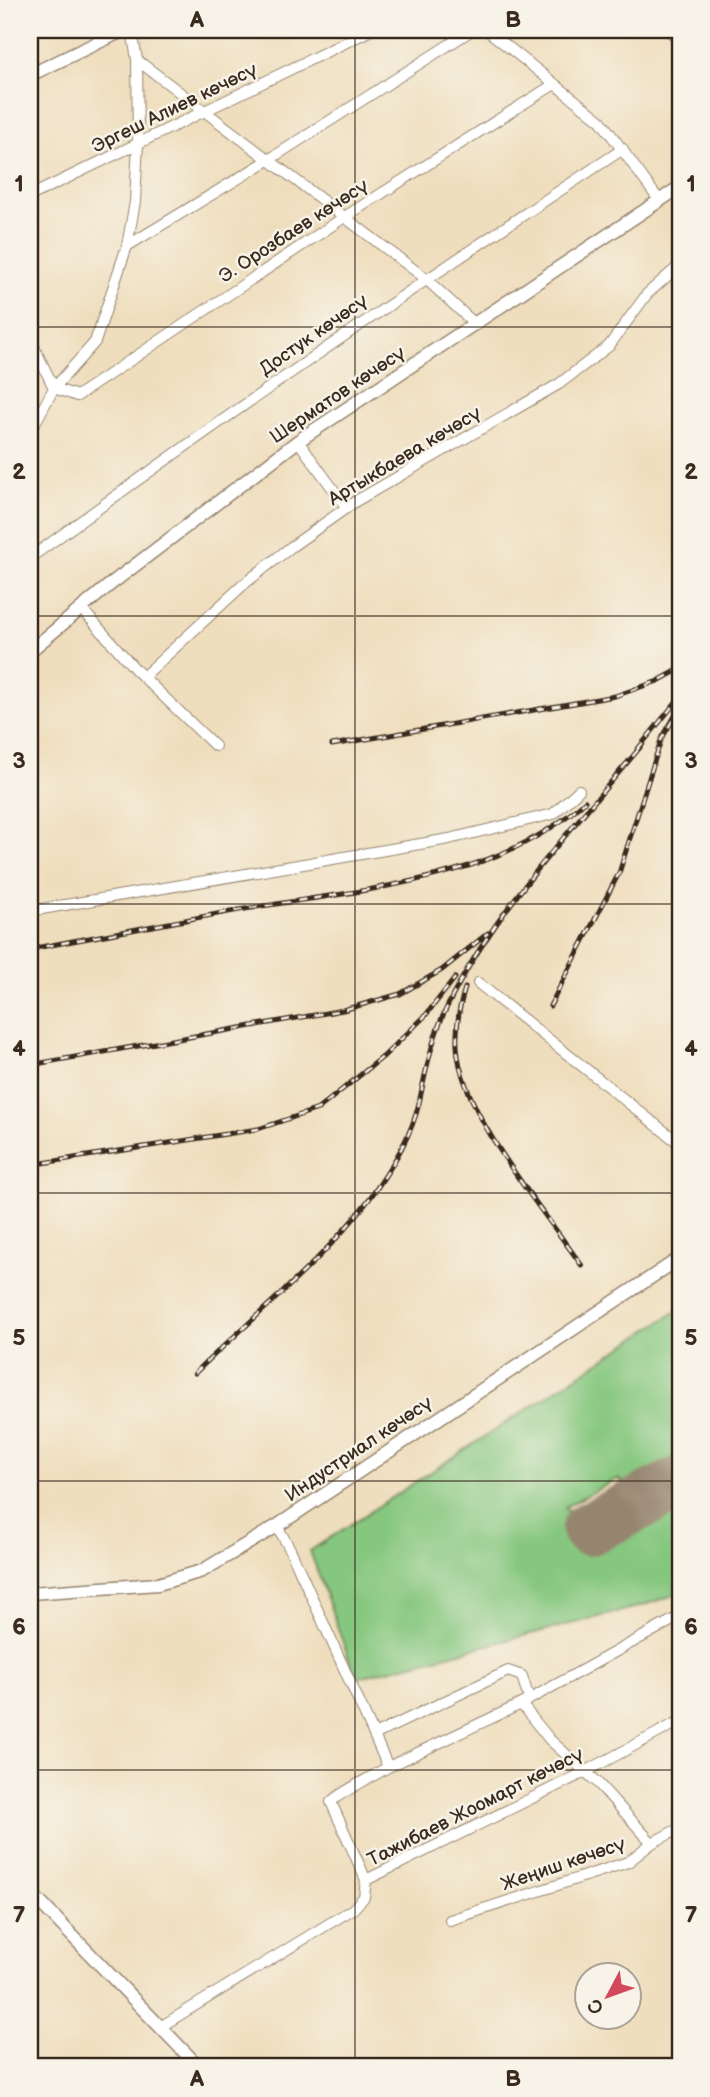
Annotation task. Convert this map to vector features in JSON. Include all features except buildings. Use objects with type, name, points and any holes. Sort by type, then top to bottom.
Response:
[{"type":"main road","points":[[30,75],[124,30]]},
{"type":"main road","points":[[670,30],[680,38]]},
{"type":"main road","name":"Шерматов көчөсү","points":[[30,651],[81,608],[298,441],[477,325],[680,187]]},
{"type":"main road","name":"Индустриал көчөсү","points":[[30,1593],[173,1581],[202,1571],[277,1525],[680,1258]]},
{"type":"main road","points":[[30,1892],[199,2067]]},
{"type":"street","points":[[30,432],[54,388],[95,342],[127,246],[135,202],[138,142],[136,60],[132,30]]},
{"type":"street","name":"Эргеш Алиев көчөсү","points":[[30,197],[372,30]]},
{"type":"street","points":[[127,246],[267,161],[472,30]]},
{"type":"street","points":[[487,30],[601,121],[659,200]]},
{"type":"street","points":[[136,60],[425,278],[477,325]]},
{"type":"street","name":"Э. Орозбаев көчөсү","points":[[54,388],[77,396],[343,218],[553,85]]},
{"type":"street","name":"Достук көчөсү","points":[[30,558],[206,429],[425,278],[623,149]]},
{"type":"street","name":"Артыкбаева көчөсү","points":[[143,677],[244,584],[347,508],[559,383],[609,346],[647,294],[680,265]]},
{"type":"street","points":[[30,339],[54,388]]},
{"type":"street","points":[[298,441],[347,508]]},
{"type":"street","points":[[81,608],[143,677],[215,746]]},
{"type":"street","points":[[30,911],[449,839],[553,814],[579,790]]},
{"type":"street","points":[[478,983],[680,1144]]},
{"type":"street","points":[[277,1525],[388,1768]]},
{"type":"street","points":[[366,1880],[331,1802],[335,1796],[525,1702],[680,1616]]},
{"type":"street","points":[[374,1735],[508,1671],[522,1676],[525,1702],[550,1740],[583,1773],[597,1782],[652,1843]]},
{"type":"street","name":"Тажибаев Жоомарт көчөсү","points":[[160,2027],[353,1909],[364,1897],[366,1880],[583,1773],[680,1721]]},
{"type":"street","name":"Жеңиш көчөсү","points":[[450,1920],[628,1862],[652,1843],[680,1828]]},
{"type":"green space","points":[[680,1309],[680,1459],[629,1485],[617,1479],[565,1507],[588,1551],[680,1505],[680,1593],[638,1607],[356,1678],[310,1551]]},
{"type":"runway","points":[[588,1529],[680,1483]]},
{"type":"railway","points":[[332,745],[615,696],[658,681],[680,669]]},
{"type":"railway","points":[[637,750],[680,697]]},
{"type":"railway","points":[[550,1006],[619,873],[661,740],[675,716]]},
{"type":"railway","points":[[195,1373],[315,1261],[359,1213],[377,1188],[412,1126],[437,1030],[466,971],[511,903],[643,744]]},
{"type":"railway","points":[[30,949],[424,878],[469,866],[511,849],[550,828],[585,801]]},
{"type":"railway","points":[[30,1065],[343,1010],[400,994],[442,970],[488,933]]},
{"type":"railway","points":[[30,1165],[258,1129],[318,1109],[384,1056],[425,1016],[455,978]]},
{"type":"railway","points":[[465,988],[458,1017],[457,1046],[472,1101],[506,1161],[582,1266]]},
{"type":"railway","points":[[30,2060],[36,2067]]}]
